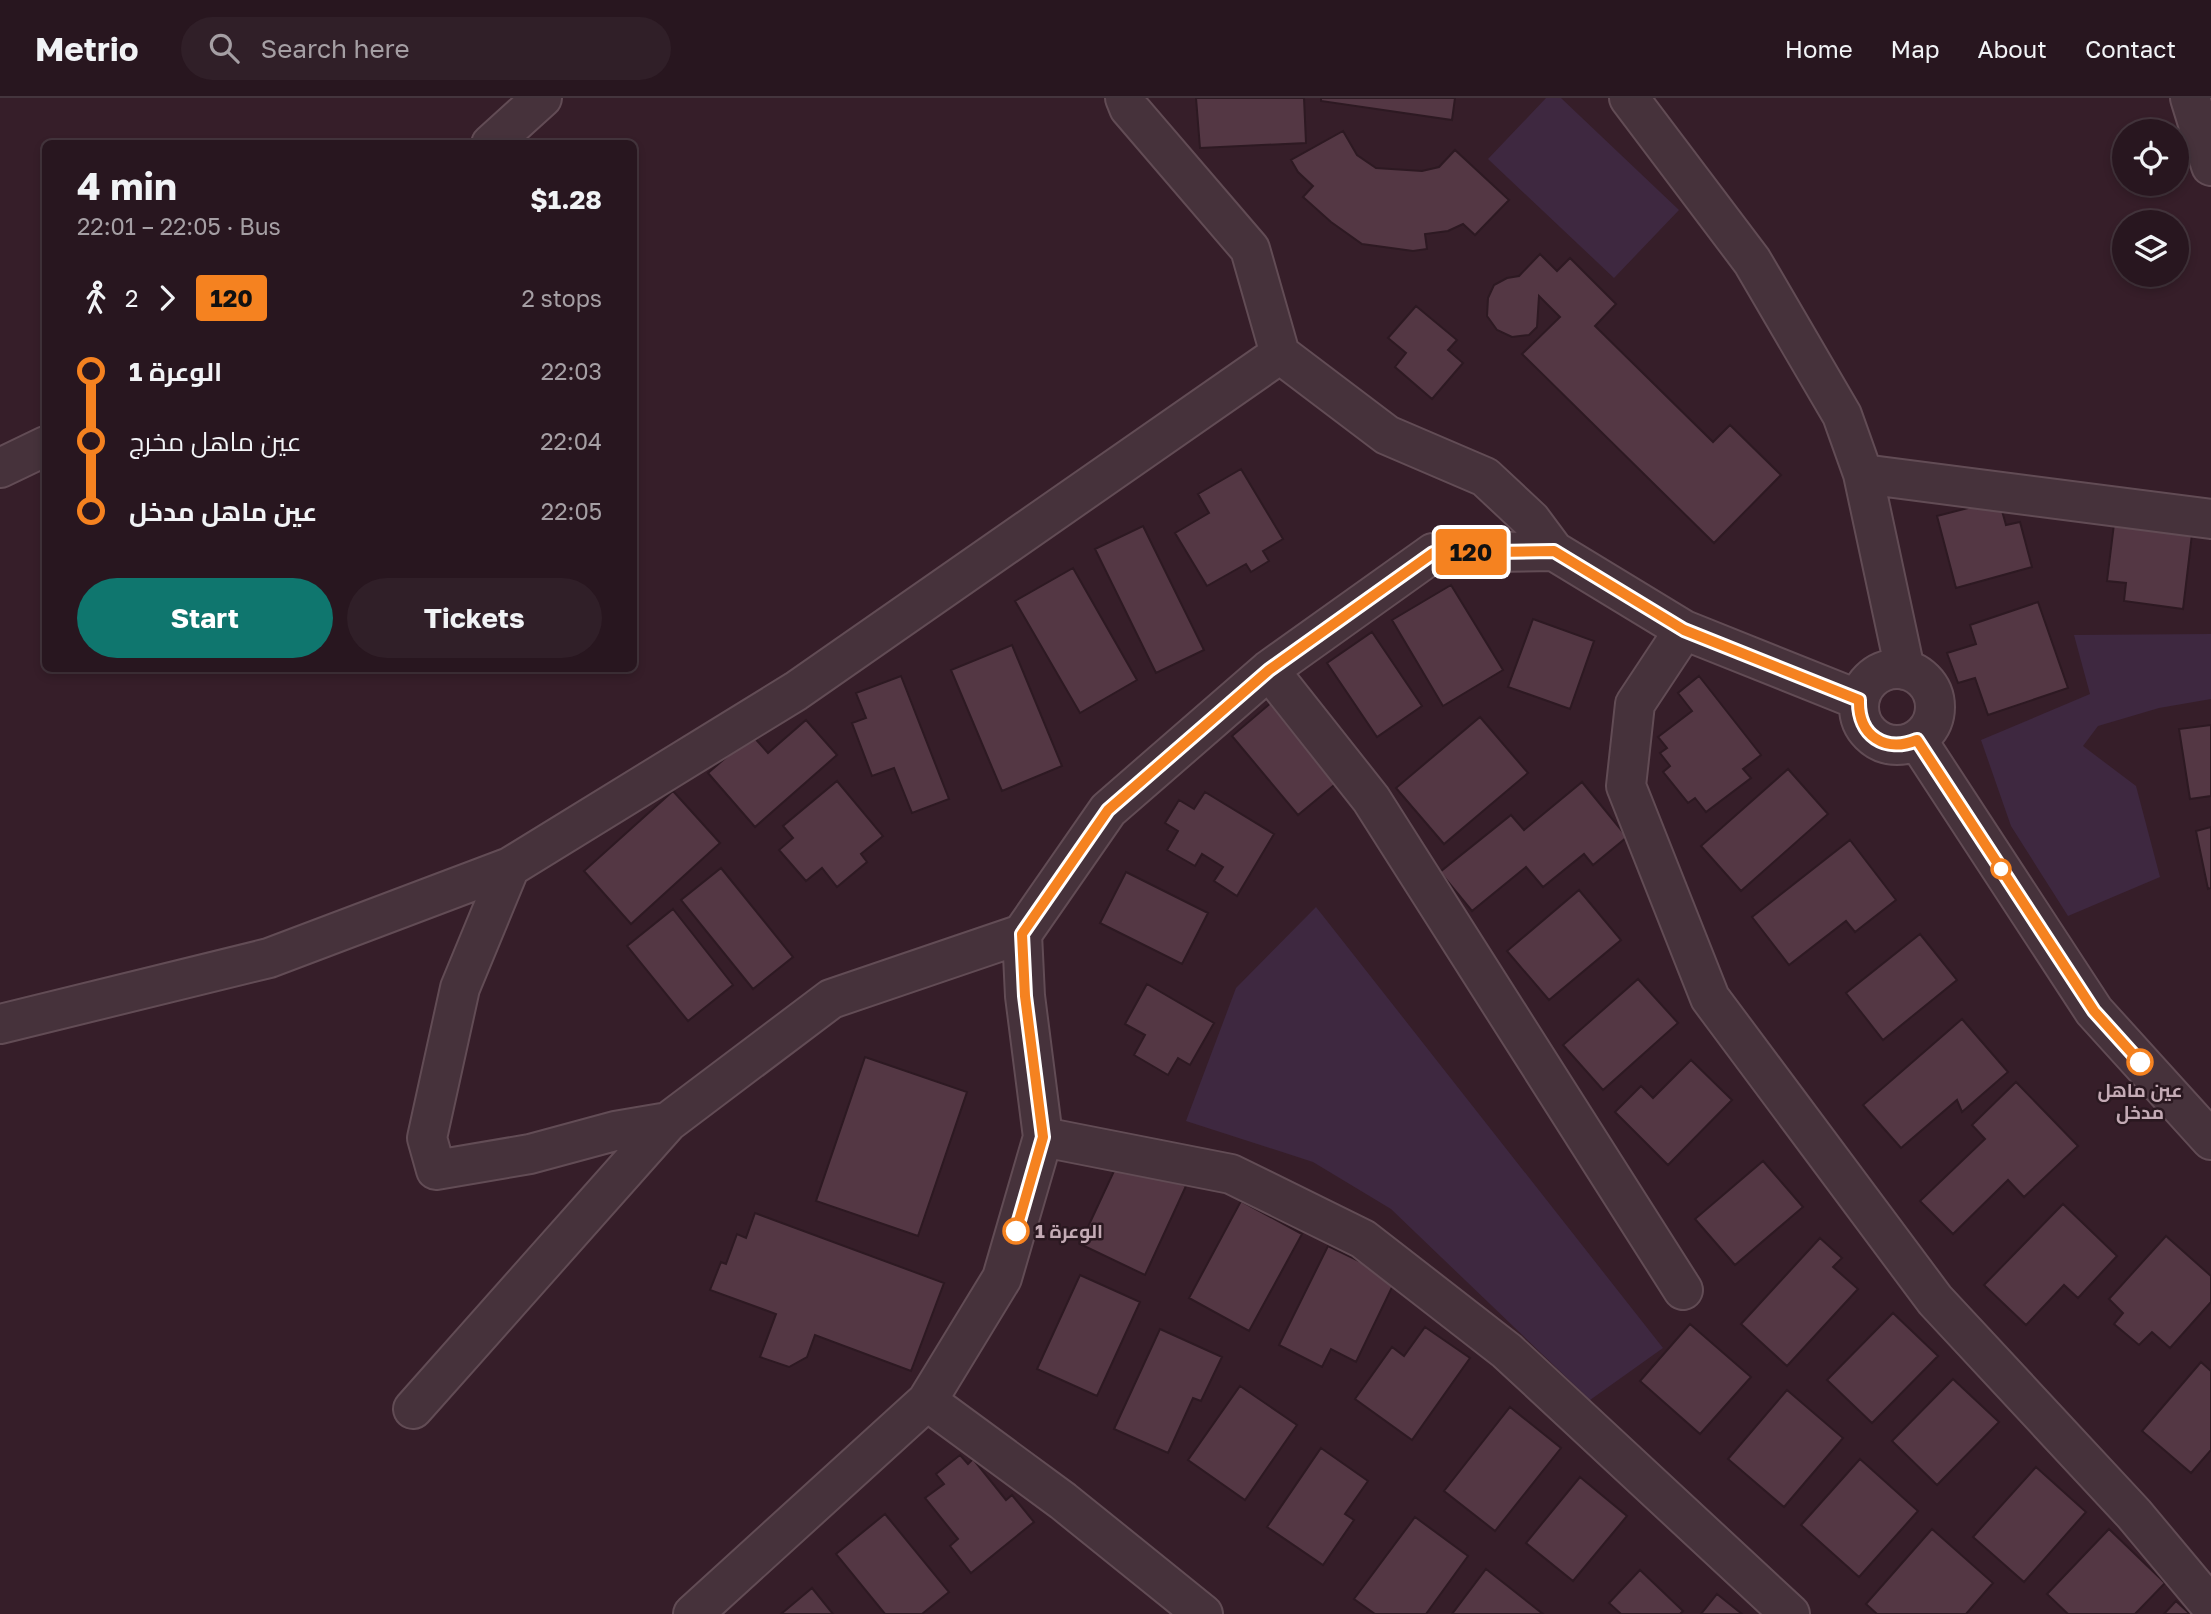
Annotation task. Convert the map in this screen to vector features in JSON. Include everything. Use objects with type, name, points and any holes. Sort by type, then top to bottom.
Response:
[{"type":"street","points":[[495,140],[542,98]]},
{"type":"street","points":[[1125,98],[1129,108],[1250,248],[1280,354],[1387,435],[1485,477],[1531,520],[1554,551],[1684,630],[1859,700]]},
{"type":"street","points":[[1629,98],[1752,261],[1842,415],[1863,474],[1905,670]]},
{"type":"street","points":[[2190,98],[2211,166]]},
{"type":"street","points":[[0,1024],[269,958],[510,867],[796,691],[1280,354]]},
{"type":"street","points":[[0,468],[42,448]]},
{"type":"street","points":[[1863,474],[2211,519]]},
{"type":"street","points":[[413,1409],[668,1122],[831,999],[1022,934],[1108,810],[1269,670],[1433,553],[1554,551]]},
{"type":"street","points":[[1684,630],[1635,704],[1626,786],[1710,998],[1935,1300],[2134,1514],[2211,1606]]},
{"type":"street","points":[[1893,669],[1905,670],[1917,674],[1927,683],[1933,694],[1933,720],[1927,732],[1917,740],[1892,745],[1870,734],[1859,712],[1859,700],[1871,679],[1893,669]]},
{"type":"street","points":[[1269,670],[1371,799],[1683,1290]]},
{"type":"street","points":[[1917,740],[2094,1011],[2211,1140]]},
{"type":"street","points":[[510,867],[460,988],[427,1138],[436,1170],[530,1154],[615,1131],[668,1122]]},
{"type":"street","points":[[693,1614],[927,1401],[1002,1278],[1043,1137],[1025,996],[1022,934]]},
{"type":"street","points":[[1043,1137],[1231,1174],[1363,1240],[1507,1350],[1790,1614]]},
{"type":"street","points":[[927,1401],[1063,1501],[1203,1614]]},
{"type":"shaded area","points":[[1546,98],[1561,98],[1679,210],[1614,278],[1488,159]]},
{"type":"shaded area","points":[[2211,634],[2211,699],[2159,708],[2098,726],[2083,746],[2136,786],[2160,877],[2068,916],[2011,826],[1981,740],[2090,694],[2074,635]]},
{"type":"shaded area","points":[[1316,907],[1663,1348],[1590,1400],[1391,1209],[1313,1162],[1186,1121],[1236,988]]},
{"type":"building","points":[[1196,98],[1304,98],[1306,143],[1200,148]]},
{"type":"building","points":[[1321,98],[1455,98],[1452,120],[1321,101]]},
{"type":"building","points":[[1343,131],[1357,155],[1376,168],[1422,171],[1439,167],[1455,150],[1509,200],[1475,235],[1463,224],[1448,231],[1425,234],[1427,249],[1413,251],[1362,244],[1331,222],[1303,197],[1313,186],[1298,172],[1291,160]]},
{"type":"building","points":[[1540,254],[1557,271],[1570,258],[1616,304],[1595,326],[1713,442],[1730,425],[1781,475],[1714,543],[1522,354],[1560,317],[1539,296],[1537,327],[1529,335],[1512,337],[1497,330],[1487,316],[1488,298],[1494,285],[1507,278],[1519,276]]},
{"type":"building","points":[[1416,306],[1457,340],[1448,350],[1463,363],[1432,399],[1395,367],[1406,353],[1388,338]]},
{"type":"building","points":[[1241,469],[1283,539],[1263,551],[1269,561],[1251,572],[1246,564],[1207,586],[1175,533],[1209,513],[1198,494]]},
{"type":"building","points":[[1999,500],[2006,525],[2020,522],[2032,567],[1956,588],[1937,516]]},
{"type":"building","points":[[2114,524],[2192,534],[2183,609],[2124,601],[2126,583],[2107,581]]},
{"type":"building","points":[[1143,526],[1204,650],[1156,673],[1095,549]]},
{"type":"building","points":[[1073,568],[1137,680],[1080,713],[1015,601]]},
{"type":"building","points":[[1451,585],[1503,670],[1443,706],[1392,620]]},
{"type":"building","points":[[2038,602],[2068,688],[1988,715],[1975,678],[1958,683],[1947,653],[1976,644],[1970,625]]},
{"type":"building","points":[[1533,619],[1594,641],[1570,709],[1508,687]]},
{"type":"building","points":[[1372,632],[1422,706],[1377,737],[1327,663]]},
{"type":"building","points":[[1012,645],[1062,766],[1002,791],[951,670]]},
{"type":"building","points":[[901,676],[949,799],[912,813],[894,768],[872,776],[852,723],[866,718],[856,693]]},
{"type":"building","points":[[1699,676],[1761,755],[1743,769],[1751,778],[1706,812],[1695,798],[1688,803],[1663,772],[1670,766],[1660,753],[1667,748],[1658,737],[1692,711],[1678,693]]},
{"type":"building","points":[[1272,702],[1339,781],[1298,815],[1232,736]]},
{"type":"building","points":[[1480,717],[1528,773],[1444,844],[1396,788]]},
{"type":"building","points":[[806,720],[837,755],[755,827],[708,773],[752,735],[768,753]]},
{"type":"building","points":[[2211,725],[2211,796],[2190,799],[2179,729]]},
{"type":"building","points":[[1788,769],[1828,814],[1741,891],[1701,846]]},
{"type":"building","points":[[837,781],[883,836],[861,854],[867,862],[837,887],[822,868],[806,881],[779,850],[793,838],[783,826]]},
{"type":"building","points":[[1582,782],[1627,837],[1593,865],[1584,854],[1543,887],[1526,867],[1472,911],[1440,872],[1511,815],[1524,830]]},
{"type":"building","points":[[673,791],[720,843],[631,924],[584,871]]},
{"type":"building","points":[[1205,792],[1274,834],[1237,896],[1214,881],[1223,867],[1202,854],[1195,866],[1167,850],[1178,831],[1165,823],[1179,800],[1194,809]]},
{"type":"building","points":[[2211,827],[2211,888],[2208,889],[2196,831]]},
{"type":"building","points":[[1850,840],[1896,900],[1855,932],[1846,921],[1789,965],[1752,917]]},
{"type":"building","points":[[721,868],[793,957],[753,989],[681,900]]},
{"type":"building","points":[[1126,872],[1208,913],[1182,964],[1100,923]]},
{"type":"building","points":[[1579,890],[1621,940],[1549,1000],[1507,951]]},
{"type":"building","points":[[673,909],[733,985],[688,1021],[627,946]]},
{"type":"building","points":[[1920,934],[1957,980],[1883,1040],[1846,993]]},
{"type":"building","points":[[1638,979],[1678,1023],[1603,1090],[1563,1045]]},
{"type":"building","points":[[1147,984],[1214,1023],[1190,1065],[1178,1058],[1168,1075],[1134,1055],[1145,1035],[1125,1024]]},
{"type":"building","points":[[1962,1019],[2008,1072],[1962,1112],[1957,1100],[1901,1148],[1863,1105]]},
{"type":"building","points":[[865,1057],[967,1092],[918,1236],[816,1201]]},
{"type":"building","points":[[1691,1060],[1732,1100],[1668,1165],[1615,1112],[1641,1086],[1653,1098]]},
{"type":"building","points":[[2016,1082],[2078,1146],[2024,1197],[2008,1180],[1953,1234],[1920,1201],[1985,1139],[1972,1125]]},
{"type":"building","points":[[1121,1156],[1186,1186],[1145,1275],[1080,1244]]},
{"type":"building","points":[[1763,1161],[1803,1207],[1735,1265],[1695,1219]]},
{"type":"building","points":[[1241,1201],[1302,1234],[1249,1331],[1189,1298]]},
{"type":"building","points":[[2063,1204],[2117,1256],[2078,1298],[2064,1285],[2026,1325],[1984,1285]]},
{"type":"building","points":[[755,1213],[944,1283],[911,1371],[815,1335],[807,1357],[789,1367],[760,1357],[776,1314],[710,1290],[721,1262],[726,1264],[737,1234],[746,1238]]},
{"type":"building","points":[[2166,1236],[2211,1276],[2211,1302],[2170,1348],[2152,1332],[2139,1345],[2114,1324],[2123,1313],[2109,1299]]},
{"type":"building","points":[[1820,1238],[1842,1258],[1833,1267],[1858,1289],[1787,1366],[1741,1324]]},
{"type":"building","points":[[1328,1246],[1396,1279],[1356,1362],[1331,1349],[1322,1367],[1279,1345]]},
{"type":"building","points":[[1080,1275],[1140,1302],[1097,1396],[1037,1369]]},
{"type":"building","points":[[1893,1313],[1938,1356],[1872,1423],[1827,1380]]},
{"type":"building","points":[[1690,1324],[1751,1377],[1700,1434],[1640,1381]]},
{"type":"building","points":[[1425,1327],[1470,1358],[1412,1440],[1355,1399],[1392,1347],[1404,1356]]},
{"type":"building","points":[[1160,1329],[1222,1357],[1201,1401],[1193,1398],[1168,1453],[1114,1429]]},
{"type":"building","points":[[2201,1362],[2211,1371],[2211,1450],[2191,1473],[2142,1431]]},
{"type":"building","points":[[1953,1379],[1999,1422],[1937,1485],[1892,1441]]},
{"type":"building","points":[[1240,1386],[1297,1425],[1245,1500],[1188,1460]]},
{"type":"building","points":[[1787,1390],[1843,1438],[1784,1507],[1728,1459]]},
{"type":"building","points":[[1510,1407],[1561,1448],[1495,1531],[1444,1491]]},
{"type":"building","points":[[1321,1448],[1368,1481],[1345,1514],[1354,1520],[1323,1565],[1267,1527]]},
{"type":"building","points":[[960,1455],[968,1464],[973,1459],[1006,1500],[1012,1495],[1034,1522],[971,1573],[950,1546],[958,1539],[925,1498],[944,1484],[936,1474]]},
{"type":"building","points":[[1860,1459],[1918,1511],[1859,1577],[1801,1525]]},
{"type":"building","points":[[2036,1467],[2086,1512],[2024,1582],[1973,1537]]},
{"type":"building","points":[[1580,1477],[1627,1516],[1573,1581],[1526,1543]]},
{"type":"building","points":[[885,1514],[949,1592],[922,1614],[885,1614],[836,1554]]},
{"type":"building","points":[[1415,1517],[1468,1556],[1426,1614],[1375,1614],[1354,1599]]},
{"type":"building","points":[[1932,1529],[1993,1583],[1966,1614],[1877,1614],[1866,1604]]},
{"type":"building","points":[[2109,1529],[2165,1583],[2135,1614],[2068,1614],[2047,1594]]},
{"type":"building","points":[[1486,1569],[1543,1614],[1452,1614]]},
{"type":"building","points":[[1640,1570],[1683,1611],[1680,1614],[1621,1614],[1609,1603]]},
{"type":"building","points":[[812,1588],[833,1614],[781,1614]]},
{"type":"building","points":[[1717,1594],[1742,1614],[1701,1614]]},
{"type":"building","points":[[2176,1601],[2190,1614],[2164,1614]]},
{"type":"bus line","name":"120","points":[[1016,1231],[1043,1137],[1025,996],[1022,934],[1108,810],[1269,670],[1433,553],[1554,551],[1684,630],[1859,700],[1863,724],[1870,734],[1881,741],[1892,745],[1917,740],[2094,1011],[2140,1062]]},
{"type":"place","name":"عين ماهل مدخل","points":[[2140,1062]]},
{"type":"place","name":"الوعرة 1","points":[[1016,1231]]}]
